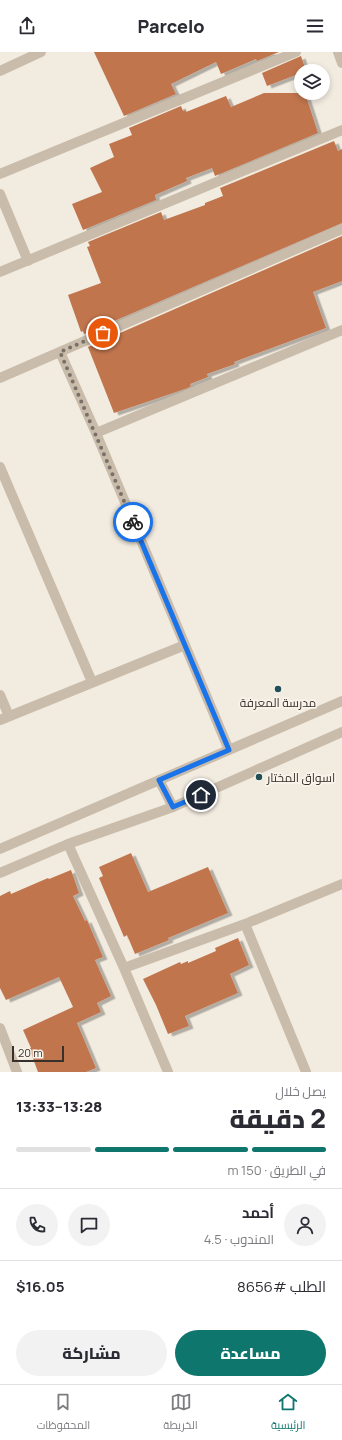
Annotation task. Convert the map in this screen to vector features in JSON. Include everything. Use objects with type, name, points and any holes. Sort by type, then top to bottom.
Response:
[{"type":"street","points":[[0,174],[296,52]]},
{"type":"street","points":[[338,52],[342,63]]},
{"type":"street","points":[[0,71],[35,53]]},
{"type":"street","points":[[0,272],[342,130]]},
{"type":"street","points":[[0,194],[28,261]]},
{"type":"street","points":[[0,378],[342,229]]},
{"type":"street","points":[[96,432],[342,330]]},
{"type":"street","points":[[60,352],[96,432],[229,750]]},
{"type":"street","points":[[0,467],[92,682]]},
{"type":"street","points":[[0,695],[4,718],[185,646]]},
{"type":"street","points":[[0,849],[342,701]]},
{"type":"street","points":[[0,872],[68,844],[173,807],[342,732]]},
{"type":"street","points":[[159,780],[173,807]]},
{"type":"street","points":[[68,844],[124,968],[168,1072]]},
{"type":"street","points":[[124,968],[245,924],[342,884]]},
{"type":"street","points":[[245,924],[306,1072]]},
{"type":"street","points":[[0,1028],[17,1072]]},
{"type":"building","points":[[94,52],[279,52],[257,61],[256,59],[221,74],[216,62],[171,84],[176,94],[124,116]]},
{"type":"building","points":[[301,56],[304,64],[294,64],[294,76],[267,86],[262,73]]},
{"type":"building","points":[[264,93],[294,93],[294,100],[307,100],[318,133],[215,176],[212,168],[186,178],[187,181],[155,195],[156,200],[83,230],[72,204],[102,192],[90,168],[114,157],[109,144],[132,135],[129,128],[181,106],[183,111],[186,110],[186,112],[226,96],[231,107]]},
{"type":"building","points":[[334,141],[338,151],[342,149],[342,223],[84,334],[83,331],[81,332],[68,295],[101,283],[87,247],[90,246],[88,242],[161,212],[164,220],[205,205],[205,203],[223,196],[220,188]]},
{"type":"building","points":[[342,236],[342,281],[313,292],[326,328],[234,362],[235,364],[207,374],[208,377],[190,384],[191,386],[188,388],[114,413],[88,347]]},
{"type":"building","points":[[131,853],[148,892],[208,867],[228,913],[168,938],[169,940],[135,954],[127,935],[124,937],[99,878],[103,876],[99,867]]},
{"type":"building","points":[[71,870],[79,893],[73,896],[85,921],[87,920],[103,957],[95,960],[111,996],[97,1003],[101,1012],[77,1023],[96,1068],[86,1072],[38,1072],[29,1048],[31,1048],[23,1030],[73,1007],[59,977],[6,1000],[0,988],[0,896],[10,891],[11,894]]},
{"type":"building","points":[[238,938],[249,965],[230,974],[238,993],[185,1016],[189,1026],[168,1034],[143,979],[180,962],[181,964],[188,961],[188,963],[216,951],[215,948]]},
{"type":"way so far","points":[[103,333],[60,352],[96,432],[133,522]]},
{"type":"place","name":"مدرسة المعرفة","points":[[278,689]]},
{"type":"place","name":"اسواق المختار","points":[[259,777]]},
{"type":"route","points":[[133,522],[229,750],[159,780],[173,807],[201,795]]}]
